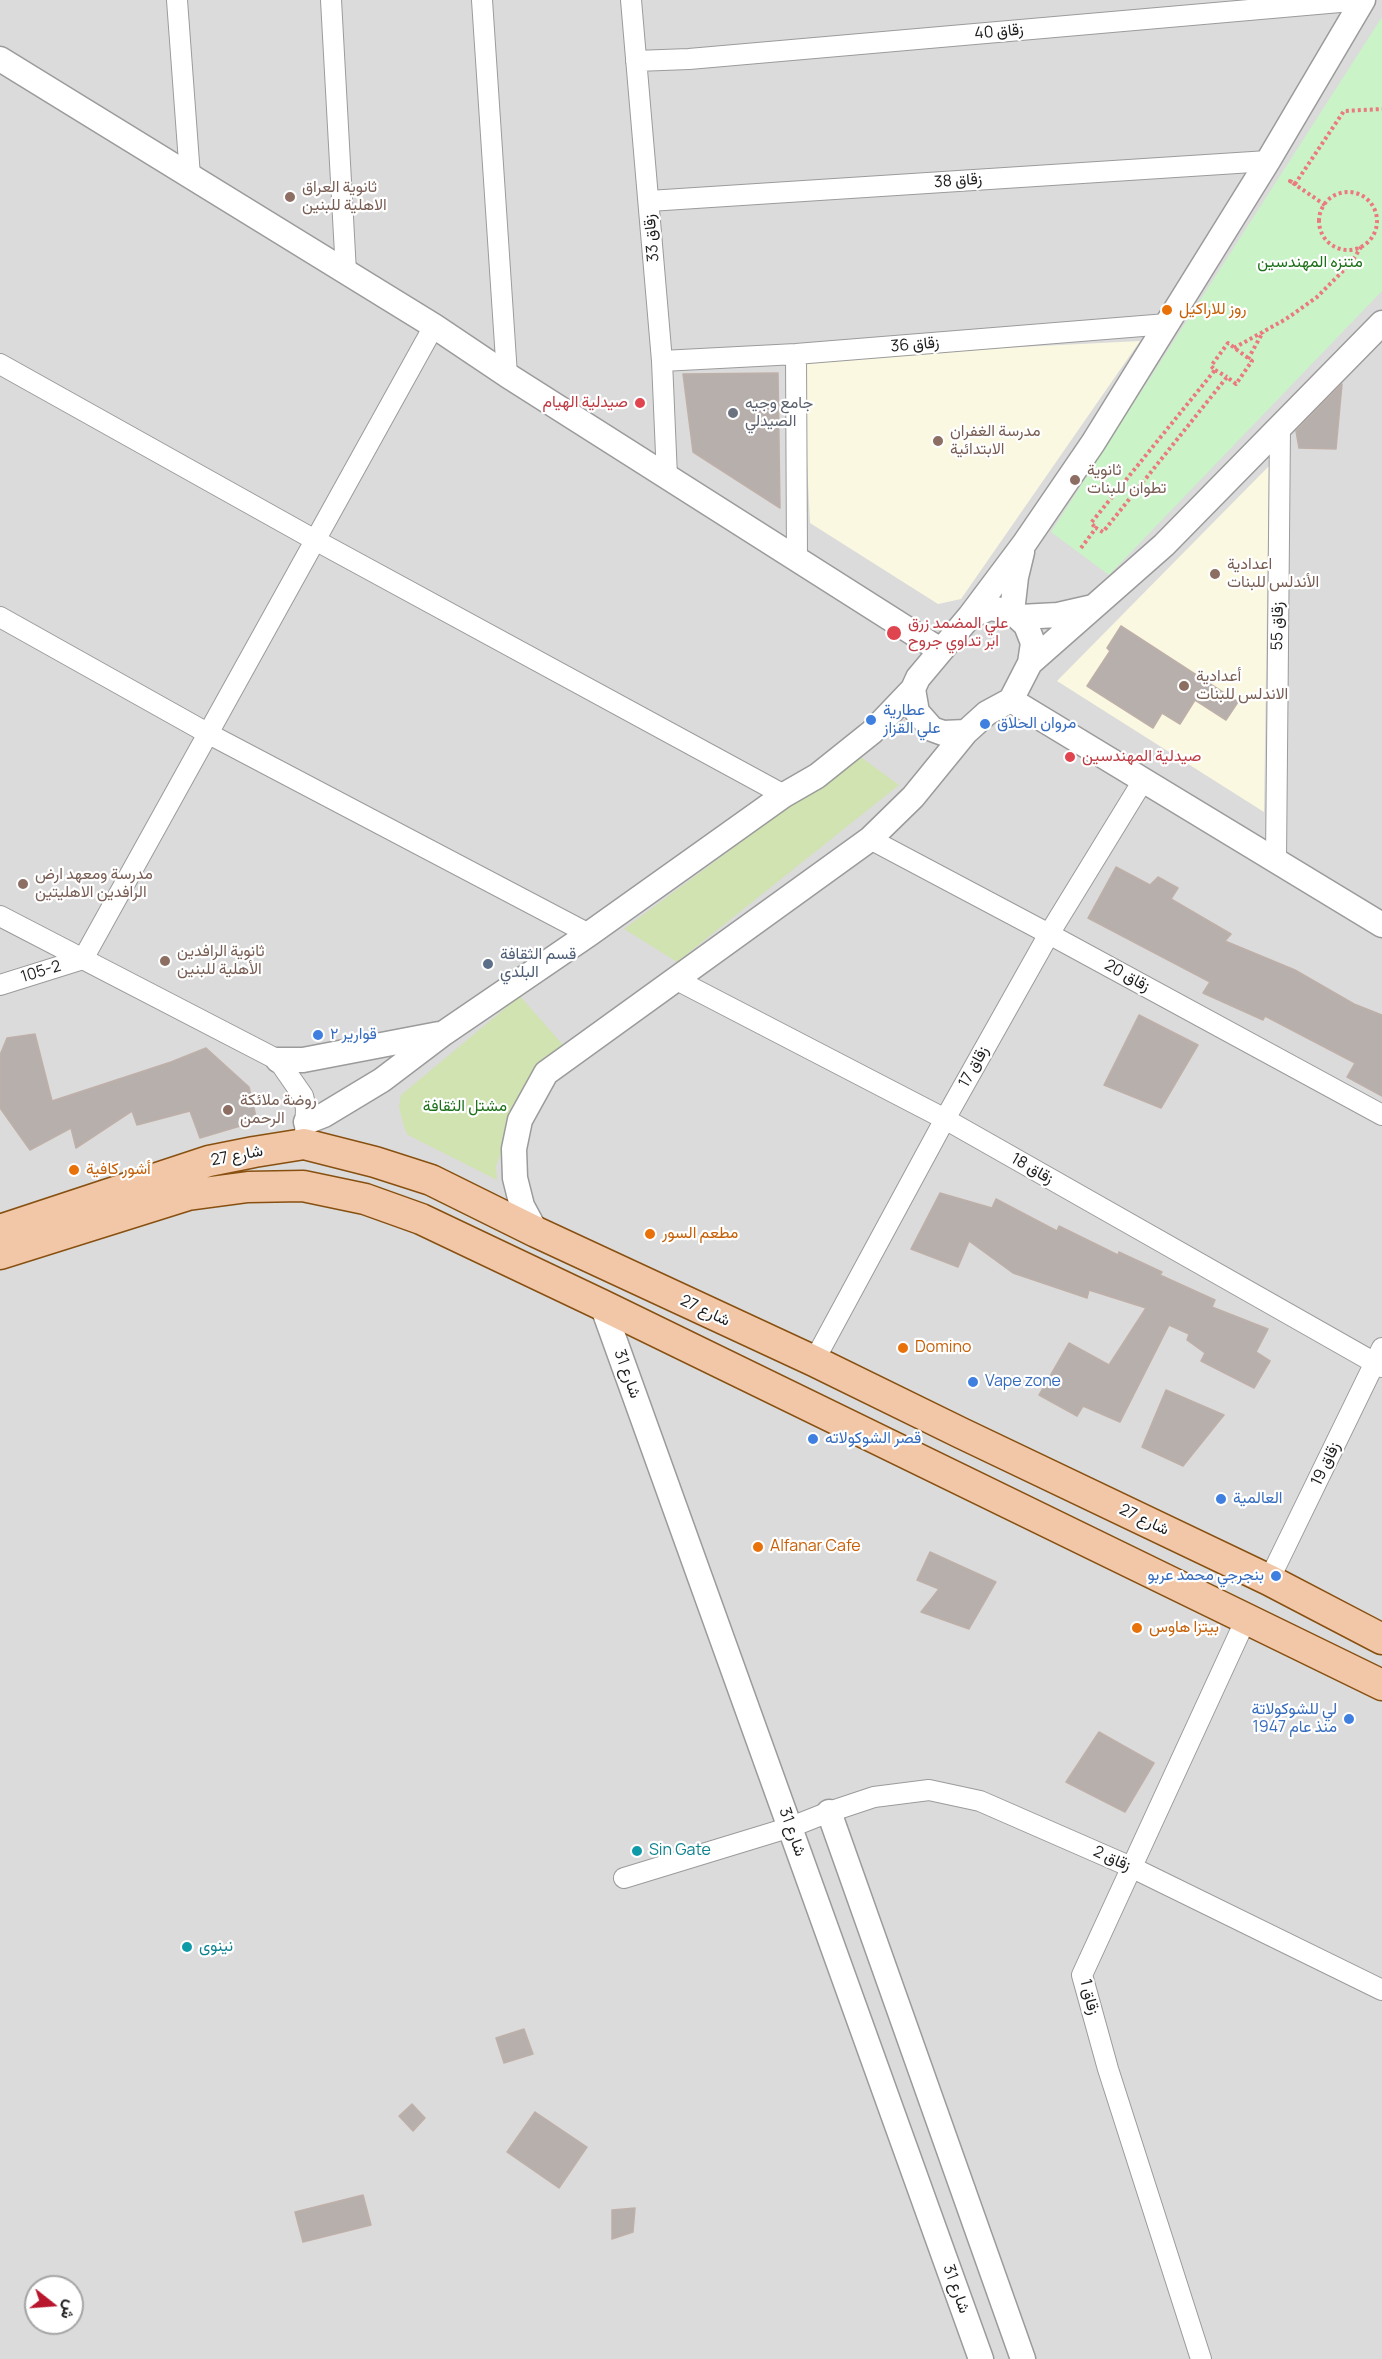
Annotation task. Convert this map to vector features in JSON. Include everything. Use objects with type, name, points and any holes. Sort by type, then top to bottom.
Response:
[{"type":"main road","name":"شارع 27","points":[[0,1230],[209,1161],[305,1133],[375,1162],[430,1180],[536,1232],[814,1361],[1269,1580],[1382,1639]]},
{"type":"main road","name":"شارع 27","points":[[0,1254],[188,1195],[248,1187],[303,1186],[365,1199],[421,1219],[602,1305],[1382,1685]]},
{"type":"main road","points":[[943,1473],[961,1433]]},
{"type":"street","points":[[177,0],[190,176]]},
{"type":"street","points":[[331,0],[346,272]]},
{"type":"street","points":[[482,0],[507,375]]},
{"type":"street","name":"زقاق 33","points":[[631,0],[662,361],[667,477]]},
{"type":"street","points":[[305,1133],[324,1115],[382,1080],[444,1033],[589,934],[784,795],[817,776],[872,732],[913,689],[918,678],[970,616],[1024,544],[1093,444],[1268,161],[1363,0]]},
{"type":"street","name":"زقاق 40","points":[[636,61],[701,58],[1363,0]]},
{"type":"street","points":[[0,59],[434,326],[507,375],[940,650]]},
{"type":"street","name":"زقاق 38","points":[[649,201],[1268,161]]},
{"type":"street","points":[[1030,663],[1164,544],[1382,323]]},
{"type":"street","name":"زقاق 36","points":[[662,361],[796,354],[1167,324]]},
{"type":"street","points":[[83,959],[434,326]]},
{"type":"street","points":[[796,354],[797,559]]},
{"type":"street","points":[[0,364],[315,540],[784,795]]},
{"type":"street","name":"زقاق 55","points":[[1276,860],[1280,428]]},
{"type":"street","points":[[536,1232],[522,1206],[514,1149],[520,1120],[546,1073],[870,840],[920,790],[966,732],[987,713],[1011,700],[1033,653],[1031,633],[1016,614],[1016,578],[1024,544]]},
{"type":"street","points":[[970,616],[990,608],[1001,608],[1016,614],[1058,615],[1095,607]]},
{"type":"street","points":[[0,617],[208,734],[589,934]]},
{"type":"street","points":[[913,689],[917,712],[923,721],[943,733],[966,732]]},
{"type":"street","points":[[1011,700],[1382,925]]},
{"type":"street","name":"زقاق 17","points":[[814,1361],[945,1119],[1049,934],[1144,779]]},
{"type":"street","name":"زقاق 20","points":[[870,840],[1049,934],[1382,1115]]},
{"type":"street","points":[[0,916],[278,1059],[303,1060],[444,1033]]},
{"type":"street","name":"105-2","points":[[0,985],[83,959]]},
{"type":"street","name":"زقاق 18","points":[[677,980],[945,1119],[1379,1359]]},
{"type":"street","points":[[278,1059],[303,1096],[305,1133]]},
{"type":"street","name":"شارع 31","points":[[602,1305],[981,2359]]},
{"type":"street","name":"زقاق 19","points":[[1269,1580],[1379,1359]]},
{"type":"street","name":"زقاق 1","points":[[1201,2359],[1108,2069],[1082,1975],[1246,1619]]},
{"type":"street","name":"زقاق 2","points":[[624,1878],[791,1827],[874,1797],[929,1790],[980,1801],[1131,1867],[1382,1990]]},
{"type":"street","points":[[829,1812],[1023,2359]]},
{"type":"path","points":[[1325,205],[1290,181],[1295,184],[1344,111],[1382,109]]},
{"type":"path","points":[[1362,247],[1352,250],[1333,246],[1321,231],[1319,221],[1325,205],[1333,196],[1341,192],[1359,194],[1374,206],[1377,214],[1375,233]]},
{"type":"path","points":[[1234,348],[1286,319],[1317,297],[1351,264],[1375,233],[1382,215]]},
{"type":"path","points":[[1248,359],[1263,332]]},
{"type":"path","points":[[1228,343],[1248,359],[1252,362],[1236,384],[1211,366],[1228,343]]},
{"type":"path","points":[[1215,370],[1091,523],[1096,528],[1103,532],[1227,377]]},
{"type":"path","points":[[1081,548],[1096,528]]},
{"type":"shaded area","points":[[0,0],[1382,0],[1382,2359],[0,2359]]},
{"type":"shaded area","name":"مدرسة الغفران الابتدائية","points":[[1140,341],[961,599],[938,604],[810,523],[802,358]]},
{"type":"shaded area","name":"اعدادية الأندلس للبنات","points":[[1269,466],[1264,812],[1057,681]]},
{"type":"green space","name":"متنزه المهندسين","points":[[1382,17],[1382,291],[1109,575],[1051,532]]},
{"type":"green space","points":[[858,755],[899,785],[677,962],[624,929]]},
{"type":"green space","name":"مشتل الثقافة","points":[[520,996],[563,1045],[533,1071],[496,1166],[497,1180],[408,1135],[399,1107],[401,1095]]},
{"type":"building","name":"جامع وجيه الصيدلي","points":[[778,373],[780,508],[693,452],[683,374]]},
{"type":"building","points":[[1342,384],[1336,449],[1299,448],[1296,431]]},
{"type":"building","points":[[1121,626],[1238,702],[1226,720],[1195,700],[1180,724],[1162,713],[1153,728],[1087,686],[1110,651],[1107,648]]},
{"type":"building","points":[[1116,867],[1150,885],[1158,877],[1178,888],[1171,899],[1231,934],[1225,941],[1295,970],[1354,1004],[1382,1015],[1382,1096],[1347,1077],[1355,1063],[1265,1016],[1263,1020],[1203,993],[1210,982],[1088,918]]},
{"type":"building","points":[[1139,1015],[1198,1045],[1161,1108],[1104,1085]]},
{"type":"building","points":[[35,1034],[52,1101],[171,1062],[206,1048],[249,1087],[257,1121],[200,1138],[190,1111],[137,1125],[132,1111],[76,1148],[71,1128],[30,1150],[0,1108],[0,1055],[7,1038]]},
{"type":"building","points":[[940,1193],[992,1208],[996,1199],[1057,1231],[1059,1226],[1118,1255],[1119,1252],[1162,1272],[1160,1275],[1215,1300],[1212,1307],[1268,1329],[1256,1352],[1270,1361],[1254,1388],[1201,1361],[1205,1353],[1187,1340],[1189,1334],[1169,1325],[1120,1422],[1083,1406],[1077,1416],[1039,1395],[1069,1343],[1109,1365],[1146,1308],[1089,1290],[1087,1298],[1013,1273],[969,1241],[958,1267],[911,1249]]},
{"type":"building","points":[[1166,1390],[1224,1415],[1183,1466],[1142,1447]]},
{"type":"building","points":[[930,1552],[996,1582],[969,1629],[921,1612],[939,1589],[917,1580]]},
{"type":"building","points":[[1099,1732],[1154,1763],[1125,1812],[1066,1782]]},
{"type":"building","points":[[524,2029],[533,2054],[504,2063],[496,2038]]},
{"type":"building","points":[[412,2104],[425,2118],[413,2131],[399,2116]]},
{"type":"building","points":[[535,2112],[587,2147],[559,2188],[507,2152]]},
{"type":"building","points":[[363,2195],[371,2225],[303,2242],[295,2212]]},
{"type":"building","points":[[635,2208],[633,2232],[612,2239],[612,2210]]},
{"type":"place","name":"ثانوية العراق الاهلية للبنين","points":[[290,197]]},
{"type":"place","name":"روز للاراكيل","points":[[1167,310]]},
{"type":"place","name":"صيدلية الهيام","points":[[640,403]]},
{"type":"place","name":"جامع وجيه الصيدلي","points":[[733,413]]},
{"type":"place","name":"مدرسة الغفران الابتدائية","points":[[938,441]]},
{"type":"place","name":"ثانوية تطوان للبنات","points":[[1075,480]]},
{"type":"place","name":"اعدادية الأندلس للبنات","points":[[1215,574]]},
{"type":"place","name":"علي المضمد زرق ابر تداوي جروح","points":[[894,633]]},
{"type":"place","name":"أعدادية الاندلس للبنات","points":[[1184,686]]},
{"type":"place","name":"عطارية علي القزاز","points":[[871,720]]},
{"type":"place","name":"مروان الحلاق","points":[[985,724]]},
{"type":"place","name":"صيدلية المهندسين","points":[[1070,757]]},
{"type":"place","name":"مدرسة ومعهد ارض الرافدين الاهليتين","points":[[23,884]]},
{"type":"place","name":"ثانوية الرافدين الأهلية للبنين","points":[[165,961]]},
{"type":"place","name":"قسم الثقافة البلدي","points":[[488,964]]},
{"type":"place","name":"قوارير ٢","points":[[318,1035]]},
{"type":"place","name":"روضة ملائكة الرحمن","points":[[228,1110]]},
{"type":"place","name":"أشور كافية","points":[[74,1170]]},
{"type":"place","name":"مطعم السور","points":[[650,1234]]},
{"type":"place","name":"Domino","points":[[903,1348]]},
{"type":"place","name":"Vape zone","points":[[973,1382]]},
{"type":"place","name":"قصر الشوكولاته","points":[[813,1439]]},
{"type":"place","name":"العالمية","points":[[1221,1499]]},
{"type":"place","name":"Alfanar Cafe","points":[[758,1547]]},
{"type":"place","name":"بنجرجي محمد عربو","points":[[1276,1576]]},
{"type":"place","name":"بيتزا هاوس","points":[[1137,1628]]},
{"type":"place","name":"لي للشوكولاتة منذ عام 1947","points":[[1349,1719]]},
{"type":"place","name":"Sin Gate","points":[[637,1851]]},
{"type":"place","name":"نينوى","points":[[187,1947]]}]
